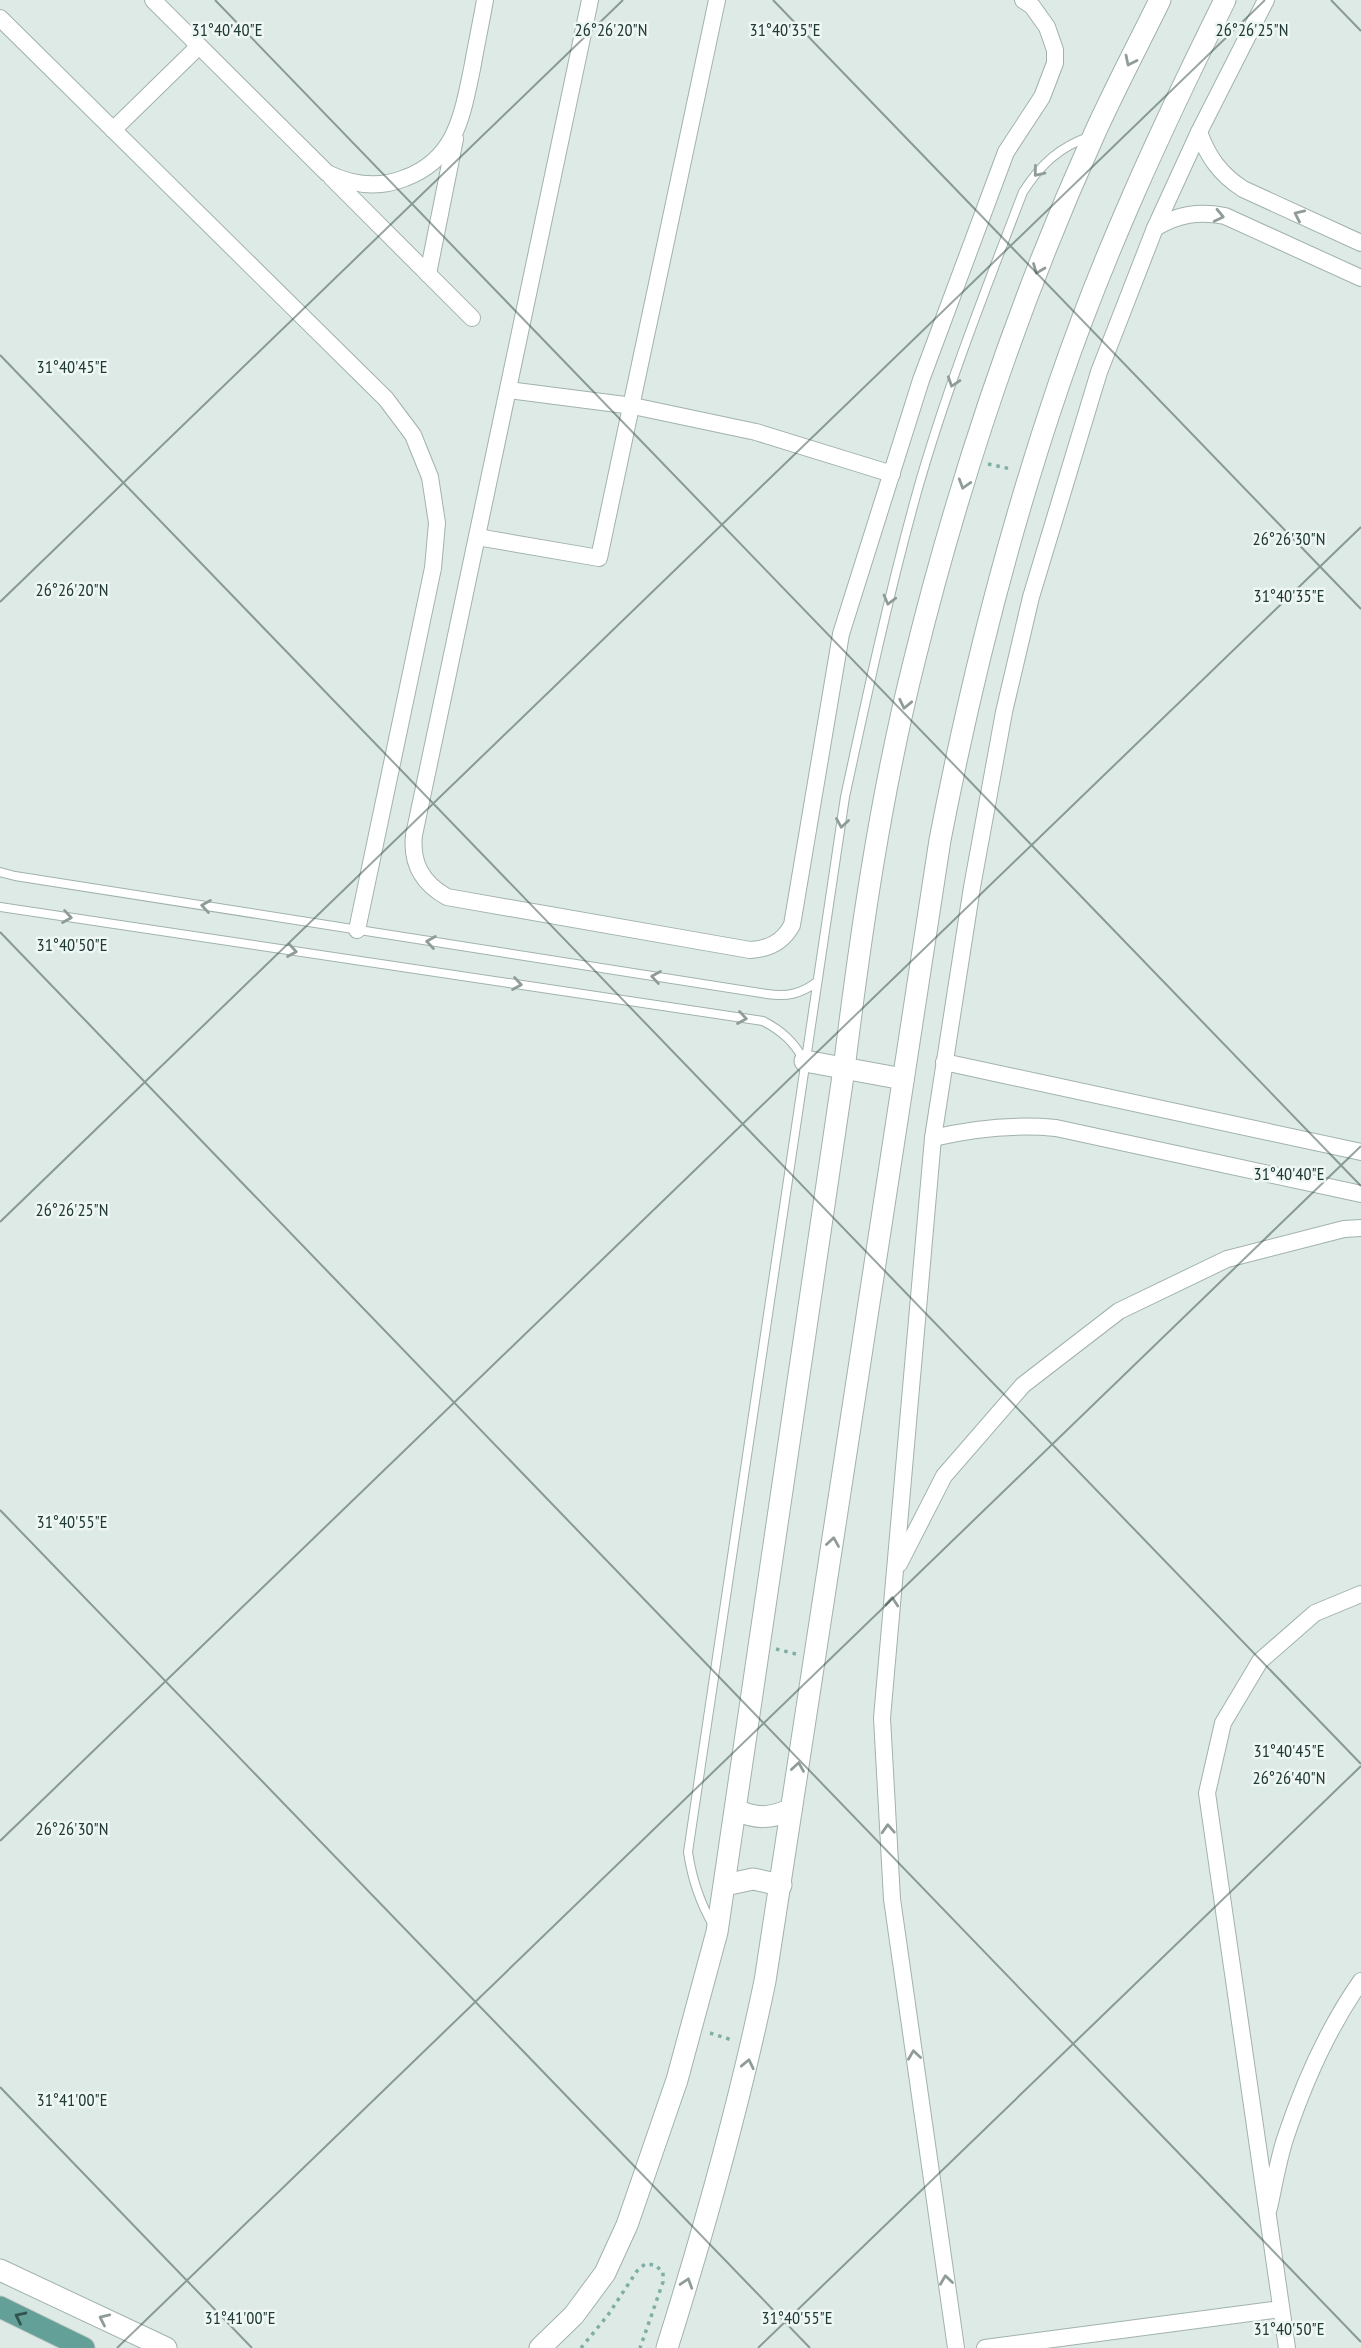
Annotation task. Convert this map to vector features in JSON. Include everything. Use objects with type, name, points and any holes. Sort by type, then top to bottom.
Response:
[{"type":"main road","points":[[0,2307],[84,2348]]},
{"type":"street","points":[[153,0],[472,318]]},
{"type":"street","points":[[428,274],[485,0]]},
{"type":"street","points":[[590,0],[414,835],[414,856],[429,885],[447,897],[759,950],[776,944],[792,925],[841,634],[921,380],[1006,152],[1042,97],[1055,63],[1055,50],[1047,27],[1023,0]]},
{"type":"street","points":[[477,537],[599,558],[717,0]]},
{"type":"street","points":[[540,2348],[574,2315],[605,2273],[627,2225],[653,2153],[692,2027],[717,1933],[844,1069],[861,932],[885,795],[915,660],[950,526],[992,394],[1040,263],[1093,135],[1160,0]]},
{"type":"street","points":[[667,2348],[721,2171],[751,2047],[781,1885],[940,840],[990,609],[1030,474],[1101,272],[1147,163],[1225,0]]},
{"type":"street","points":[[956,2348],[892,1899],[882,1718],[933,1138],[971,887],[1004,712],[1031,597],[1099,372],[1155,228],[1199,132],[1266,0]]},
{"type":"street","points":[[0,18],[386,399],[413,435],[430,477],[437,523],[432,568],[357,930]]},
{"type":"street","points":[[113,130],[200,46]]},
{"type":"street","points":[[1199,132],[1205,150],[1215,166],[1228,179],[1243,189],[1361,243]]},
{"type":"street","points":[[327,173],[340,179],[368,185],[397,181],[431,164],[456,134]]},
{"type":"street","points":[[1155,228],[1167,220],[1188,214],[1210,213],[1225,216],[1361,278]]},
{"type":"street","points":[[508,390],[633,406],[756,432],[891,474]]},
{"type":"street","points":[[805,1061],[903,1079]]},
{"type":"street","points":[[944,1062],[1361,1152]]},
{"type":"street","points":[[933,1138],[995,1126],[1025,1125],[1056,1129],[1361,1194]]},
{"type":"street","points":[[895,1572],[944,1476],[1023,1385],[1119,1311],[1227,1259],[1343,1229],[1361,1228]]},
{"type":"street","points":[[1287,2348],[1207,1793],[1223,1723],[1261,1661],[1315,1613],[1361,1594]]},
{"type":"street","points":[[736,1810],[749,1816],[764,1818],[791,1809]]},
{"type":"street","points":[[725,1885],[753,1879],[781,1885]]},
{"type":"street","points":[[1267,2218],[1285,2140],[1314,2065],[1361,1981]]},
{"type":"street","points":[[0,2270],[166,2348]]},
{"type":"street","points":[[985,2348],[1282,2309]]},
{"type":"lane","points":[[717,1933],[701,1906],[692,1880],[688,1852],[845,797],[878,643],[918,490],[967,340],[1029,182],[1052,156],[1071,143],[1093,135]]},
{"type":"lane","points":[[0,872],[776,995],[802,992],[817,982]]},
{"type":"lane","points":[[0,907],[763,1021],[780,1030],[795,1044],[805,1061]]},
{"type":"path","points":[[971,459],[1030,474]]},
{"type":"path","points":[[760,1645],[815,1658]]},
{"type":"path","points":[[692,2027],[751,2047]]},
{"type":"path","points":[[580,2348],[608,2315],[637,2271],[645,2264],[655,2264],[663,2272],[663,2282],[640,2348]]}]
